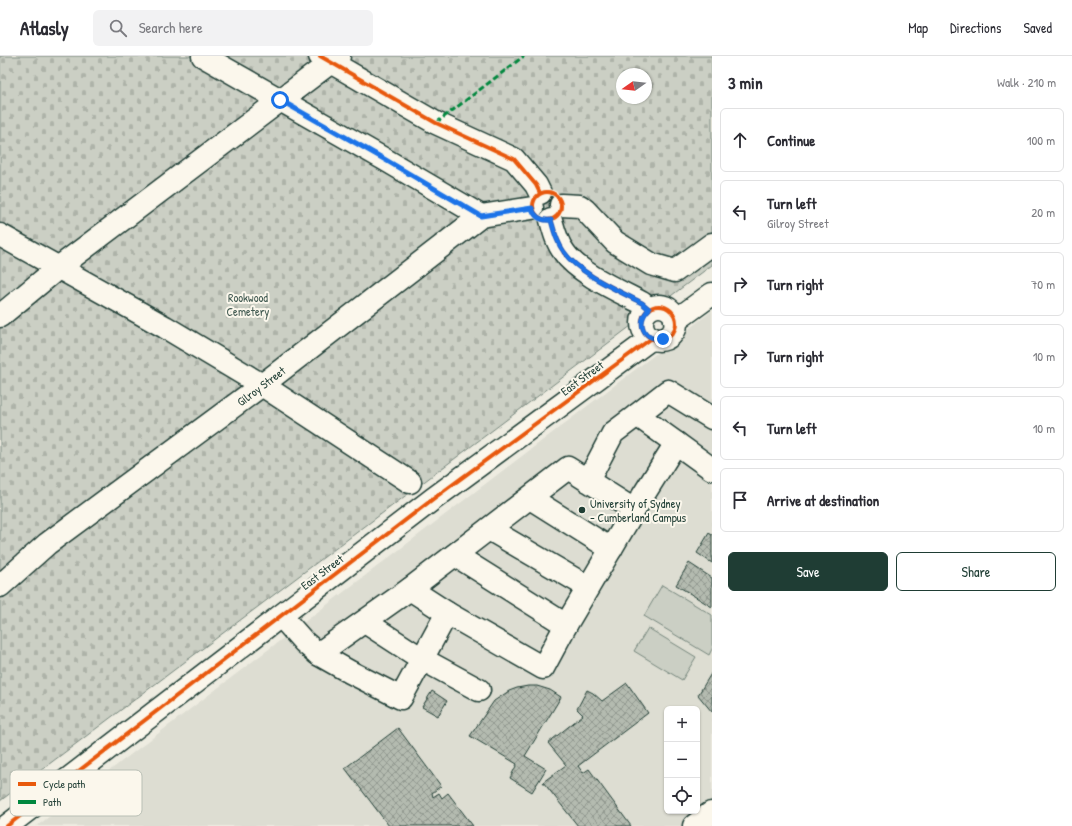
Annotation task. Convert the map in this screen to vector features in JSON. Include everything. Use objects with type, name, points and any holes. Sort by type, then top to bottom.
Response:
[{"type":"main road","points":[[203,56],[481,216]]},
{"type":"main road","points":[[0,316],[58,268],[280,100],[330,58],[436,123],[514,159],[536,185],[536,200]]},
{"type":"main road","points":[[536,200],[545,191],[558,196],[560,201],[556,213],[560,245],[567,257],[572,262],[594,277],[642,303],[649,309]]},
{"type":"main road","name":"Gilroy Street","points":[[0,586],[47,544],[262,385],[481,216],[536,200]]},
{"type":"main road","points":[[556,213],[580,206],[615,242],[651,264],[675,271],[712,244]]},
{"type":"main road","points":[[0,235],[165,327],[262,385],[410,482]]},
{"type":"main road","points":[[675,321],[712,294]]},
{"type":"main road","points":[[653,306],[663,306],[672,312],[675,327],[669,336],[658,340],[648,336],[644,332],[642,322],[643,317],[649,309],[653,306]]},
{"type":"main road","name":"East Street","points":[[80,770],[440,494],[652,338]]},
{"type":"main road","points":[[588,481],[613,433],[668,391],[712,418]]},
{"type":"main road","points":[[637,415],[712,469]]},
{"type":"main road","points":[[410,589],[447,614],[543,668],[588,587],[676,444]]},
{"type":"main road","points":[[318,654],[410,589],[568,468],[634,510]]},
{"type":"main road","points":[[530,498],[611,549]]},
{"type":"main road","points":[[489,529],[588,587]]},
{"type":"main road","points":[[455,555],[566,625]]},
{"type":"main road","points":[[281,616],[304,642],[318,654],[401,698],[447,614]]},
{"type":"main road","points":[[365,622],[422,659],[479,690]]},
{"type":"main road","points":[[694,826],[711,813],[712,815]]},
{"type":"main road","name":"East Street","points":[[7,826],[20,816]]},
{"type":"shaded area","name":"University of Sydney - Cumberland Campus","points":[[712,311],[712,826],[37,826],[50,816],[142,816],[142,770],[110,770]]},
{"type":"green space","name":"Rookwood Cemetery","points":[[0,56],[712,56],[712,265],[41,770],[10,770],[10,793],[0,801]]},
{"type":"green space","points":[[662,585],[712,615],[712,649],[709,655],[644,616]]},
{"type":"green space","points":[[648,628],[696,657],[682,680],[634,651]]},
{"type":"building","points":[[709,533],[712,535],[712,563],[697,553]]},
{"type":"building","points":[[689,563],[712,578],[712,607],[676,585]]},
{"type":"building","points":[[712,672],[712,712],[698,695]]},
{"type":"building","points":[[627,683],[648,713],[578,766],[583,773],[589,769],[631,826],[578,826],[543,782],[566,765],[548,743],[583,715],[577,709],[587,690],[602,701]]},
{"type":"building","points":[[528,686],[537,686],[550,690],[561,697],[525,756],[546,769],[532,792],[510,778],[517,764],[470,736],[494,701],[509,691]]},
{"type":"building","points":[[432,691],[447,701],[438,716],[422,707]]},
{"type":"building","points":[[398,728],[441,786],[432,793],[433,797],[439,793],[442,798],[448,793],[473,826],[389,826],[345,768]]},
{"type":"marked path","points":[[436,123],[524,56]]},
{"type":"cycle path","points":[[320,56],[436,123],[514,159],[536,185],[540,193]]},
{"type":"cycle path","points":[[547,192],[553,193],[557,196],[560,200],[561,206],[560,212],[557,216],[553,219],[547,220],[541,219],[537,216],[534,212],[533,206],[534,200],[537,196],[541,193],[547,192]]},
{"type":"cycle path","points":[[551,220],[559,245],[570,260],[589,274],[642,303],[649,309]]},
{"type":"cycle path","points":[[659,306],[671,311],[676,323],[671,335],[659,340],[647,335],[642,323],[647,311],[659,306]]},
{"type":"cycle path","points":[[80,770],[433,499],[652,338]]},
{"type":"cycle path","points":[[7,826],[20,816]]},
{"type":"place","name":"University of Sydney - Cumberland Campus","points":[[582,510]]},
{"type":"route","points":[[280,100],[481,216],[532,208],[533,212],[539,218],[543,220],[551,220],[560,245],[567,257],[572,262],[594,277],[642,303],[649,309],[643,317],[642,327],[644,332],[652,338],[658,340],[663,339]]}]
